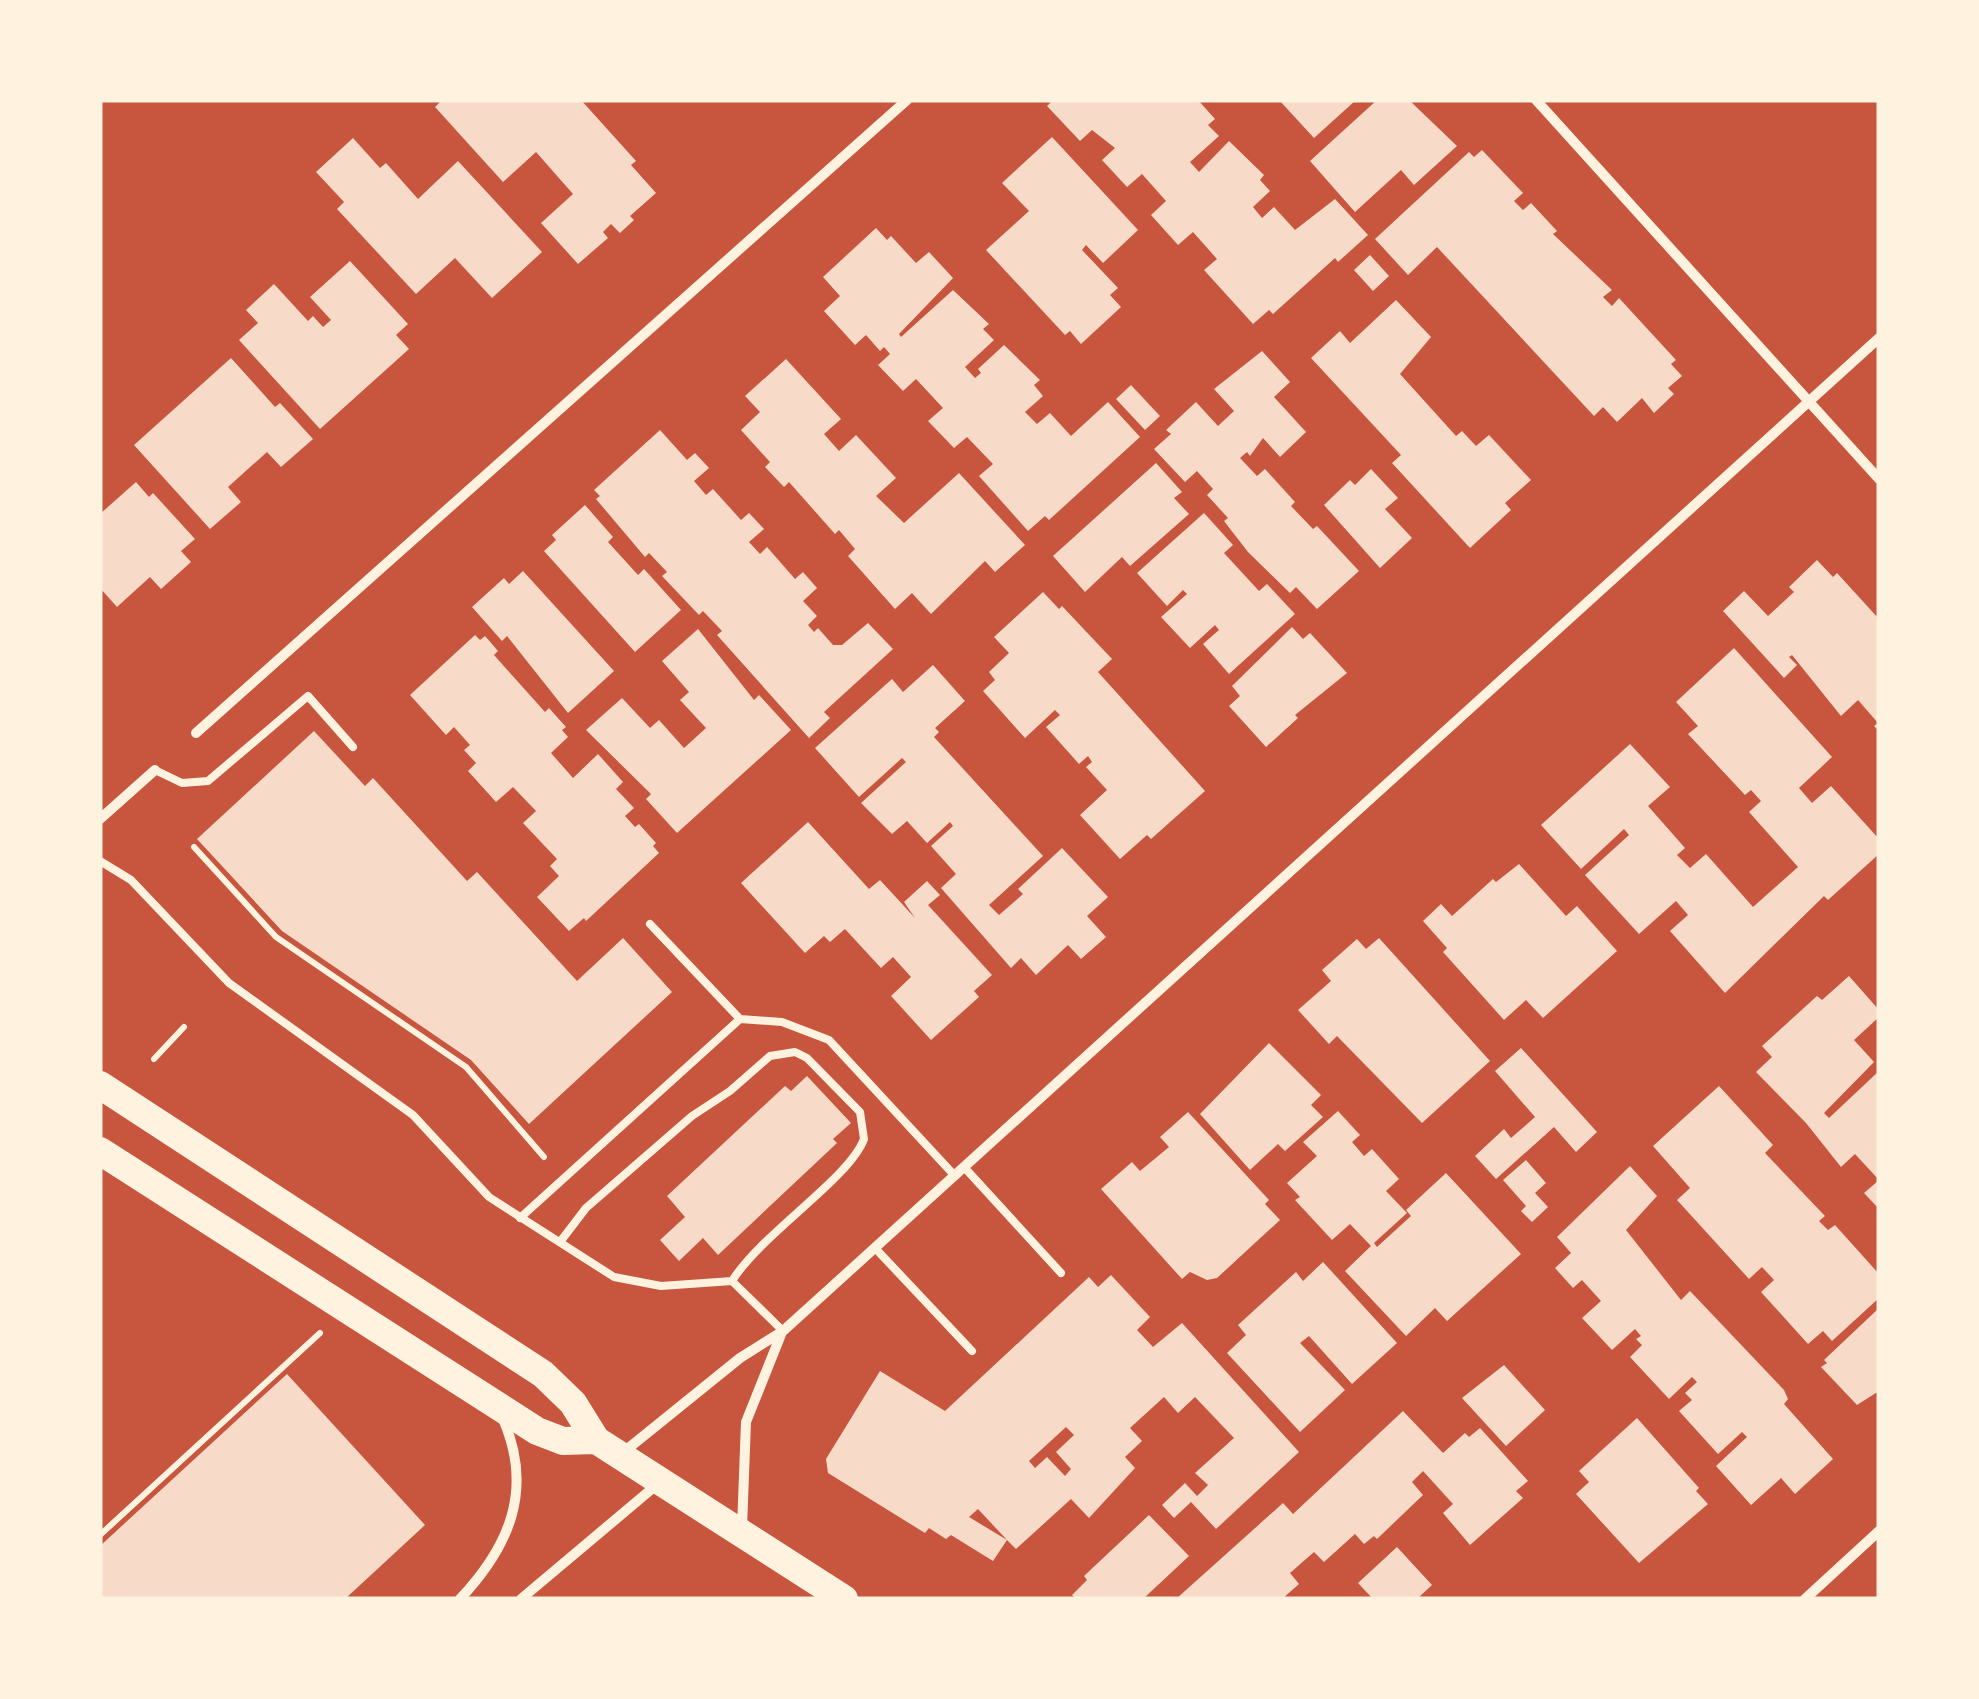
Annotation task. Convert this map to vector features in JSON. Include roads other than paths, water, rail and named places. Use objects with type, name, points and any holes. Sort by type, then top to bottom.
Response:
[{"type":"highway","points":[[100,1085],[543,1374],[574,1403],[608,1447],[844,1599]]},
{"type":"highway","points":[[100,1152],[498,1406],[563,1441],[608,1447]]},
{"type":"street","points":[[196,733],[907,100]]},
{"type":"street","points":[[1536,100],[1879,478]]},
{"type":"street","points":[[608,1447],[783,1331],[1879,338]]},
{"type":"street","points":[[100,819],[154,770]]},
{"type":"street","points":[[742,1533],[746,1422],[783,1331]]},
{"type":"street","points":[[460,1599],[499,1554],[512,1516],[512,1456],[498,1406]]},
{"type":"street","points":[[521,1599],[661,1481]]},
{"type":"street","points":[[1805,1599],[1879,1531]]},
{"type":"lane","points":[[154,770],[182,784],[208,780],[308,696],[353,746]]},
{"type":"lane","points":[[100,861],[132,880],[228,983],[413,1115],[489,1197],[614,1277],[638,1284],[732,1281],[783,1331]]},
{"type":"lane","points":[[650,924],[740,1019],[782,1022],[829,1040],[1061,1273]]},
{"type":"lane","points":[[520,1218],[740,1019]]},
{"type":"lane","points":[[560,1242],[586,1208],[692,1116],[730,1092],[770,1056],[795,1052],[807,1058],[860,1112],[864,1138],[852,1159],[753,1250],[732,1281]]},
{"type":"lane","points":[[876,1248],[972,1351]]}]
